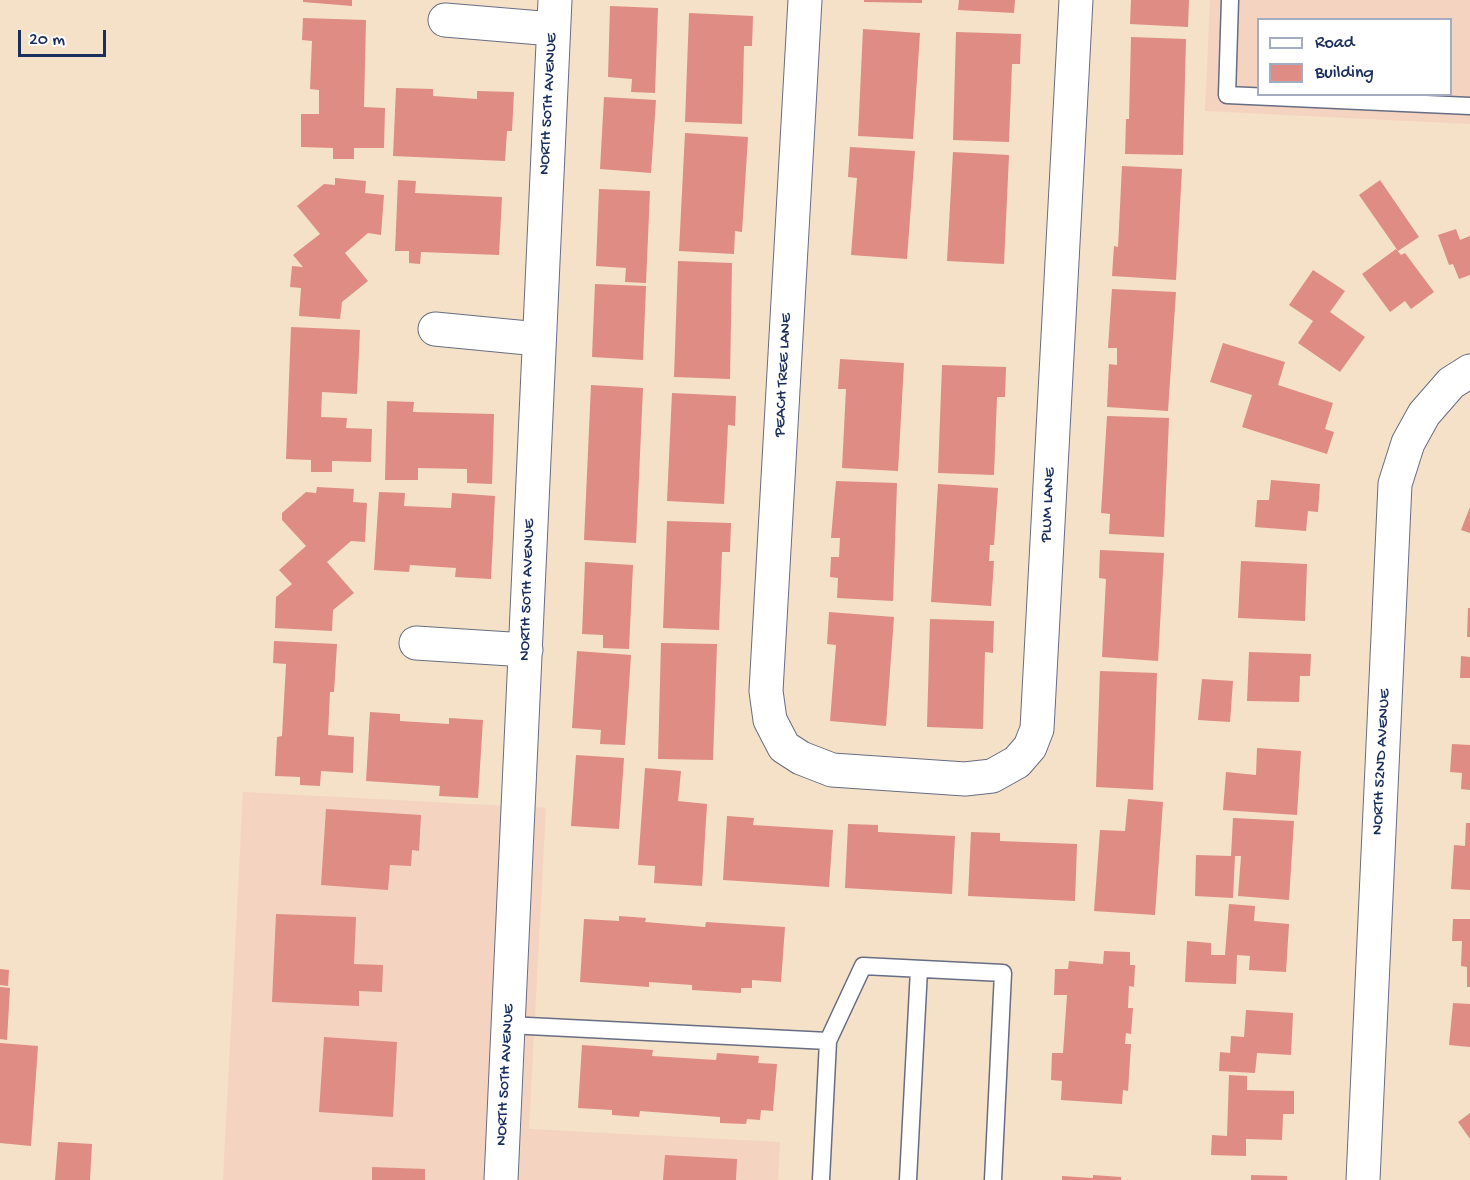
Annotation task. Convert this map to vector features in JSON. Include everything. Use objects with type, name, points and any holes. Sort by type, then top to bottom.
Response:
[{"type":"street","name":"PEACH TREE LANE","points":[[784,747],[770,720],[766,691],[805,0]]},
{"type":"street","name":"PLUM LANE","points":[[784,747],[801,758],[832,770],[965,779],[992,776],[1017,762],[1030,747],[1037,729],[1076,0]]},
{"type":"street","points":[[446,20],[554,14]]},
{"type":"street","name":"NORTH 50TH AVENUE","points":[[501,1180],[554,14]]},
{"type":"street","points":[[435,329],[538,339]]},
{"type":"street","name":"NORTH 52ND AVENUE","points":[[1363,1180],[1395,484],[1408,442],[1424,414],[1451,383],[1470,371]]},
{"type":"street","points":[[416,643],[526,650]]},
{"type":"lane","points":[[1230,0],[1227,95],[1470,106]]},
{"type":"lane","points":[[821,1180],[828,1041],[862,966],[1003,973],[993,1180]]},
{"type":"lane","points":[[908,1180],[919,969]]},
{"type":"lane","points":[[508,1025],[828,1041]]},
{"type":"shaded area","points":[[1210,0],[1470,0],[1470,124],[1205,111]]},
{"type":"shaded area","points":[[243,792],[546,808],[529,1129],[780,1142],[778,1180],[223,1180]]},
{"type":"building","points":[[303,0],[352,0],[352,6],[303,2]]},
{"type":"building","points":[[864,0],[922,0],[922,3],[864,2]]},
{"type":"building","points":[[959,0],[1015,0],[1014,13],[958,10]]},
{"type":"building","points":[[1131,0],[1189,0],[1188,27],[1130,24]]},
{"type":"building","points":[[610,6],[658,8],[655,93],[631,92],[632,79],[608,77]]},
{"type":"building","points":[[689,13],[753,16],[752,46],[744,46],[742,124],[685,122]]},
{"type":"building","points":[[303,18],[366,20],[364,107],[385,108],[384,148],[354,148],[354,159],[333,159],[333,148],[301,147],[301,114],[319,114],[319,90],[310,89],[312,41],[302,40]]},
{"type":"building","points":[[863,29],[920,33],[913,139],[858,136]]},
{"type":"building","points":[[956,32],[1021,34],[1020,64],[1012,64],[1009,142],[953,140]]},
{"type":"building","points":[[1131,37],[1186,39],[1183,155],[1125,154],[1126,119],[1129,119]]},
{"type":"building","points":[[396,88],[433,89],[433,96],[477,99],[477,91],[514,92],[512,131],[507,131],[505,161],[393,156]]},
{"type":"building","points":[[604,97],[656,100],[651,173],[600,169]]},
{"type":"building","points":[[685,133],[748,137],[742,232],[735,231],[734,254],[679,251]]},
{"type":"building","points":[[850,147],[915,151],[907,259],[851,255],[857,178],[848,177]]},
{"type":"building","points":[[953,152],[1009,155],[1004,264],[947,261]]},
{"type":"building","points":[[1122,166],[1182,169],[1176,280],[1112,276],[1114,246],[1118,247]]},
{"type":"building","points":[[335,178],[366,181],[365,193],[384,195],[381,235],[368,233],[345,253],[368,281],[342,302],[340,319],[299,316],[301,288],[290,287],[292,266],[303,267],[293,255],[320,234],[297,206],[324,184],[335,185]]},
{"type":"building","points":[[398,180],[416,181],[415,193],[502,197],[499,255],[421,252],[420,264],[409,263],[409,251],[395,251]]},
{"type":"building","points":[[1380,180],[1419,237],[1398,251],[1359,195]]},
{"type":"building","points":[[599,189],[650,191],[646,283],[625,282],[626,268],[596,266]]},
{"type":"building","points":[[1456,229],[1460,240],[1470,236],[1470,275],[1459,279],[1453,264],[1449,265],[1438,235]]},
{"type":"building","points":[[1396,249],[1401,255],[1405,253],[1434,292],[1411,309],[1405,301],[1390,312],[1362,274]]},
{"type":"building","points":[[678,261],[732,263],[730,379],[674,377]]},
{"type":"building","points":[[1313,270],[1345,291],[1330,312],[1365,337],[1340,372],[1298,343],[1313,321],[1289,305]]},
{"type":"building","points":[[595,284],[646,286],[643,360],[592,357]]},
{"type":"building","points":[[1112,289],[1176,292],[1168,411],[1107,407],[1109,364],[1117,365],[1117,348],[1108,348]]},
{"type":"building","points":[[291,327],[360,330],[357,394],[322,392],[321,417],[347,418],[346,428],[372,429],[371,462],[332,461],[332,472],[311,472],[311,460],[286,459]]},
{"type":"building","points":[[1223,343],[1285,362],[1278,385],[1333,403],[1325,429],[1334,432],[1327,454],[1242,427],[1252,395],[1210,382]]},
{"type":"building","points":[[840,359],[904,363],[898,471],[842,468],[846,389],[838,389]]},
{"type":"building","points":[[942,365],[1006,367],[1005,397],[997,397],[994,475],[938,473]]},
{"type":"building","points":[[591,385],[643,388],[636,543],[584,540]]},
{"type":"building","points":[[672,393],[736,396],[735,426],[728,425],[724,504],[667,501]]},
{"type":"building","points":[[387,401],[414,402],[413,412],[494,414],[492,484],[467,483],[467,469],[418,468],[418,480],[385,480]]},
{"type":"building","points":[[1107,416],[1169,418],[1164,537],[1109,534],[1110,514],[1101,513]]},
{"type":"building","points":[[1271,480],[1320,484],[1318,512],[1308,511],[1306,531],[1255,527],[1257,500],[1269,500]]},
{"type":"building","points":[[836,481],[897,483],[893,601],[837,598],[838,578],[830,577],[831,557],[839,557],[840,538],[831,538]]},
{"type":"building","points":[[938,484],[998,488],[994,545],[990,545],[989,561],[994,561],[991,606],[931,602]]},
{"type":"building","points":[[317,487],[354,489],[353,502],[367,503],[365,542],[351,541],[327,562],[354,593],[333,610],[332,631],[275,628],[276,597],[292,584],[279,570],[306,546],[282,520],[282,513],[306,492],[316,493]]},
{"type":"building","points":[[379,492],[405,493],[404,506],[451,508],[452,493],[495,496],[491,579],[455,577],[456,568],[410,565],[409,572],[374,570]]},
{"type":"building","points":[[1470,507],[1470,533],[1461,530]]},
{"type":"building","points":[[667,521],[731,523],[730,552],[722,552],[719,630],[663,628]]},
{"type":"building","points":[[1100,550],[1164,553],[1158,661],[1102,657],[1106,579],[1099,578]]},
{"type":"building","points":[[1241,561],[1307,564],[1305,621],[1238,618]]},
{"type":"building","points":[[585,562],[633,565],[629,649],[603,648],[603,635],[582,634]]},
{"type":"building","points":[[1468,608],[1470,608],[1470,637],[1467,637]]},
{"type":"building","points":[[829,612],[894,617],[886,726],[830,721],[836,645],[827,644]]},
{"type":"building","points":[[930,619],[994,621],[993,653],[985,652],[983,729],[927,727]]},
{"type":"building","points":[[274,641],[337,644],[334,692],[330,692],[328,735],[354,737],[353,773],[321,771],[320,786],[300,785],[300,777],[275,776],[277,737],[282,736],[286,664],[273,663]]},
{"type":"building","points":[[661,643],[717,644],[713,760],[658,759]]},
{"type":"building","points":[[577,651],[631,655],[625,745],[600,744],[601,730],[572,728]]},
{"type":"building","points":[[1249,652],[1311,654],[1310,676],[1300,676],[1299,702],[1247,701]]},
{"type":"building","points":[[1461,656],[1470,657],[1470,678],[1460,678]]},
{"type":"building","points":[[1100,671],[1157,673],[1153,790],[1096,787]]},
{"type":"building","points":[[1202,679],[1233,681],[1230,722],[1198,720]]},
{"type":"building","points":[[370,712],[400,714],[400,721],[449,724],[449,718],[483,720],[478,798],[439,796],[440,786],[366,781]]},
{"type":"building","points":[[1452,744],[1470,745],[1470,790],[1461,789],[1462,773],[1450,772]]},
{"type":"building","points":[[1257,748],[1301,751],[1297,815],[1223,810],[1226,772],[1256,775]]},
{"type":"building","points":[[576,755],[624,758],[619,829],[571,826]]},
{"type":"building","points":[[645,768],[681,771],[678,801],[707,804],[702,886],[654,883],[655,866],[638,865]]},
{"type":"building","points":[[1128,799],[1163,802],[1155,915],[1094,911],[1100,830],[1125,831]]},
{"type":"building","points":[[326,809],[421,815],[419,851],[412,850],[411,866],[390,865],[388,890],[321,885]]},
{"type":"building","points":[[727,816],[754,818],[753,825],[833,830],[829,887],[723,880]]},
{"type":"building","points":[[1233,818],[1294,821],[1289,900],[1238,896],[1241,856],[1235,856],[1233,898],[1195,896],[1196,855],[1231,856]]},
{"type":"building","points":[[1466,823],[1470,823],[1470,890],[1451,889],[1454,845],[1465,846]]},
{"type":"building","points":[[848,824],[878,825],[878,832],[955,836],[952,894],[845,888]]},
{"type":"building","points":[[971,832],[1000,833],[1000,841],[1077,844],[1075,901],[968,896]]},
{"type":"building","points":[[1229,904],[1255,906],[1254,921],[1289,924],[1286,972],[1249,970],[1250,956],[1237,955],[1236,984],[1185,982],[1187,941],[1211,943],[1211,955],[1225,955]]},
{"type":"building","points":[[276,914],[356,917],[354,964],[383,965],[382,992],[359,991],[359,1006],[272,1002]]},
{"type":"building","points":[[619,916],[646,918],[645,922],[705,927],[706,922],[785,927],[781,982],[752,980],[752,988],[741,988],[741,993],[692,990],[692,985],[649,982],[649,987],[580,982],[584,919],[619,921]]},
{"type":"building","points":[[1453,919],[1470,919],[1470,987],[1467,987],[1467,967],[1461,966],[1462,941],[1452,941]]},
{"type":"building","points":[[1104,951],[1130,952],[1130,965],[1135,965],[1134,987],[1129,986],[1128,1008],[1133,1008],[1131,1034],[1126,1033],[1125,1044],[1131,1044],[1128,1091],[1123,1090],[1122,1104],[1061,1100],[1062,1081],[1051,1080],[1052,1053],[1063,1053],[1067,995],[1054,995],[1055,969],[1068,969],[1069,961],[1103,964]]},
{"type":"building","points":[[0,969],[9,970],[8,986],[0,985]]},
{"type":"building","points":[[0,987],[10,988],[7,1040],[0,1039]]},
{"type":"building","points":[[1453,1003],[1470,1004],[1470,1047],[1449,1045]]},
{"type":"building","points":[[1246,1010],[1293,1013],[1291,1055],[1257,1053],[1255,1073],[1219,1071],[1220,1052],[1230,1053],[1231,1036],[1244,1037]]},
{"type":"building","points":[[324,1037],[397,1042],[393,1117],[319,1112]]},
{"type":"building","points":[[0,1043],[38,1046],[31,1146],[0,1143]]},
{"type":"building","points":[[582,1045],[653,1050],[652,1056],[716,1060],[717,1053],[759,1056],[758,1063],[777,1064],[773,1111],[761,1110],[760,1120],[747,1119],[746,1124],[720,1123],[720,1117],[640,1111],[639,1117],[612,1115],[612,1110],[578,1108]]},
{"type":"building","points":[[1229,1075],[1247,1076],[1247,1090],[1294,1091],[1294,1114],[1283,1114],[1282,1140],[1246,1139],[1246,1156],[1211,1155],[1212,1135],[1227,1136]]},
{"type":"building","points":[[1470,1113],[1470,1139],[1458,1122]]},
{"type":"building","points":[[58,1142],[92,1144],[90,1180],[55,1180]]},
{"type":"building","points":[[665,1155],[737,1159],[736,1180],[663,1180]]},
{"type":"building","points":[[372,1167],[425,1169],[425,1180],[372,1180]]},
{"type":"building","points":[[1093,1175],[1121,1177],[1121,1180],[1062,1180],[1062,1176],[1093,1178]]},
{"type":"building","points":[[1251,1175],[1287,1176],[1287,1180],[1251,1180]]}]
